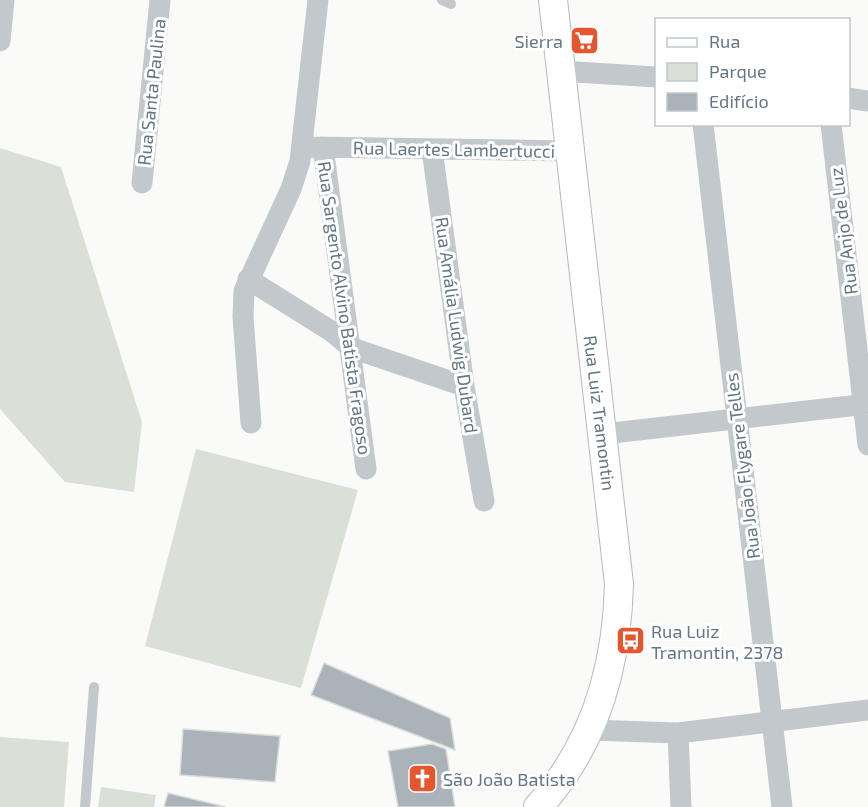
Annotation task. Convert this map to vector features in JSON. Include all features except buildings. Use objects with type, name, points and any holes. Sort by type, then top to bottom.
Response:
[{"type":"main road","name":"Rua Luiz Tramontin","points":[[538,807],[573,763],[589,730],[614,654],[619,604],[617,548],[553,0]]},
{"type":"street","points":[[0,41],[4,0]]},
{"type":"street","name":"Rua Santa Paulina","points":[[142,183],[160,0]]},
{"type":"street","points":[[251,423],[243,310],[248,279],[313,147],[318,0]]},
{"type":"street","points":[[560,71],[655,77]]},
{"type":"street","points":[[850,98],[868,101]]},
{"type":"street","name":"Rua João Flygare Telles","points":[[703,126],[782,807]]},
{"type":"street","name":"Rua Anjo de Luz","points":[[831,126],[866,404],[868,445]]},
{"type":"street","name":"Rua Laertes Lambertucci","points":[[313,147],[569,151]]},
{"type":"street","name":"Rua Sargento Alvino Batista Fragoso","points":[[313,147],[352,348],[366,469]]},
{"type":"street","name":"Rua Amália Ludwig Dubard","points":[[432,149],[464,386],[484,501]]},
{"type":"street","points":[[248,279],[352,348],[464,386]]},
{"type":"street","points":[[603,434],[866,404]]},
{"type":"street","points":[[589,730],[678,733],[868,710]]},
{"type":"street","points":[[678,733],[681,807]]},
{"type":"lane","points":[[85,807],[94,687]]},
{"type":"green space","points":[[0,148],[61,167],[142,422],[134,492],[65,482],[0,409]]},
{"type":"green space","points":[[196,449],[358,490],[301,688],[145,646]]},
{"type":"green space","points":[[0,737],[69,742],[64,807],[0,807]]},
{"type":"green space","points":[[101,787],[156,795],[154,807],[98,807]]},
{"type":"place","name":"Sierra","points":[[584,41]]},
{"type":"place","name":"Rua Luiz Tramontin, 2378","points":[[630,641]]},
{"type":"place","name":"São João Batista","points":[[422,779]]}]
